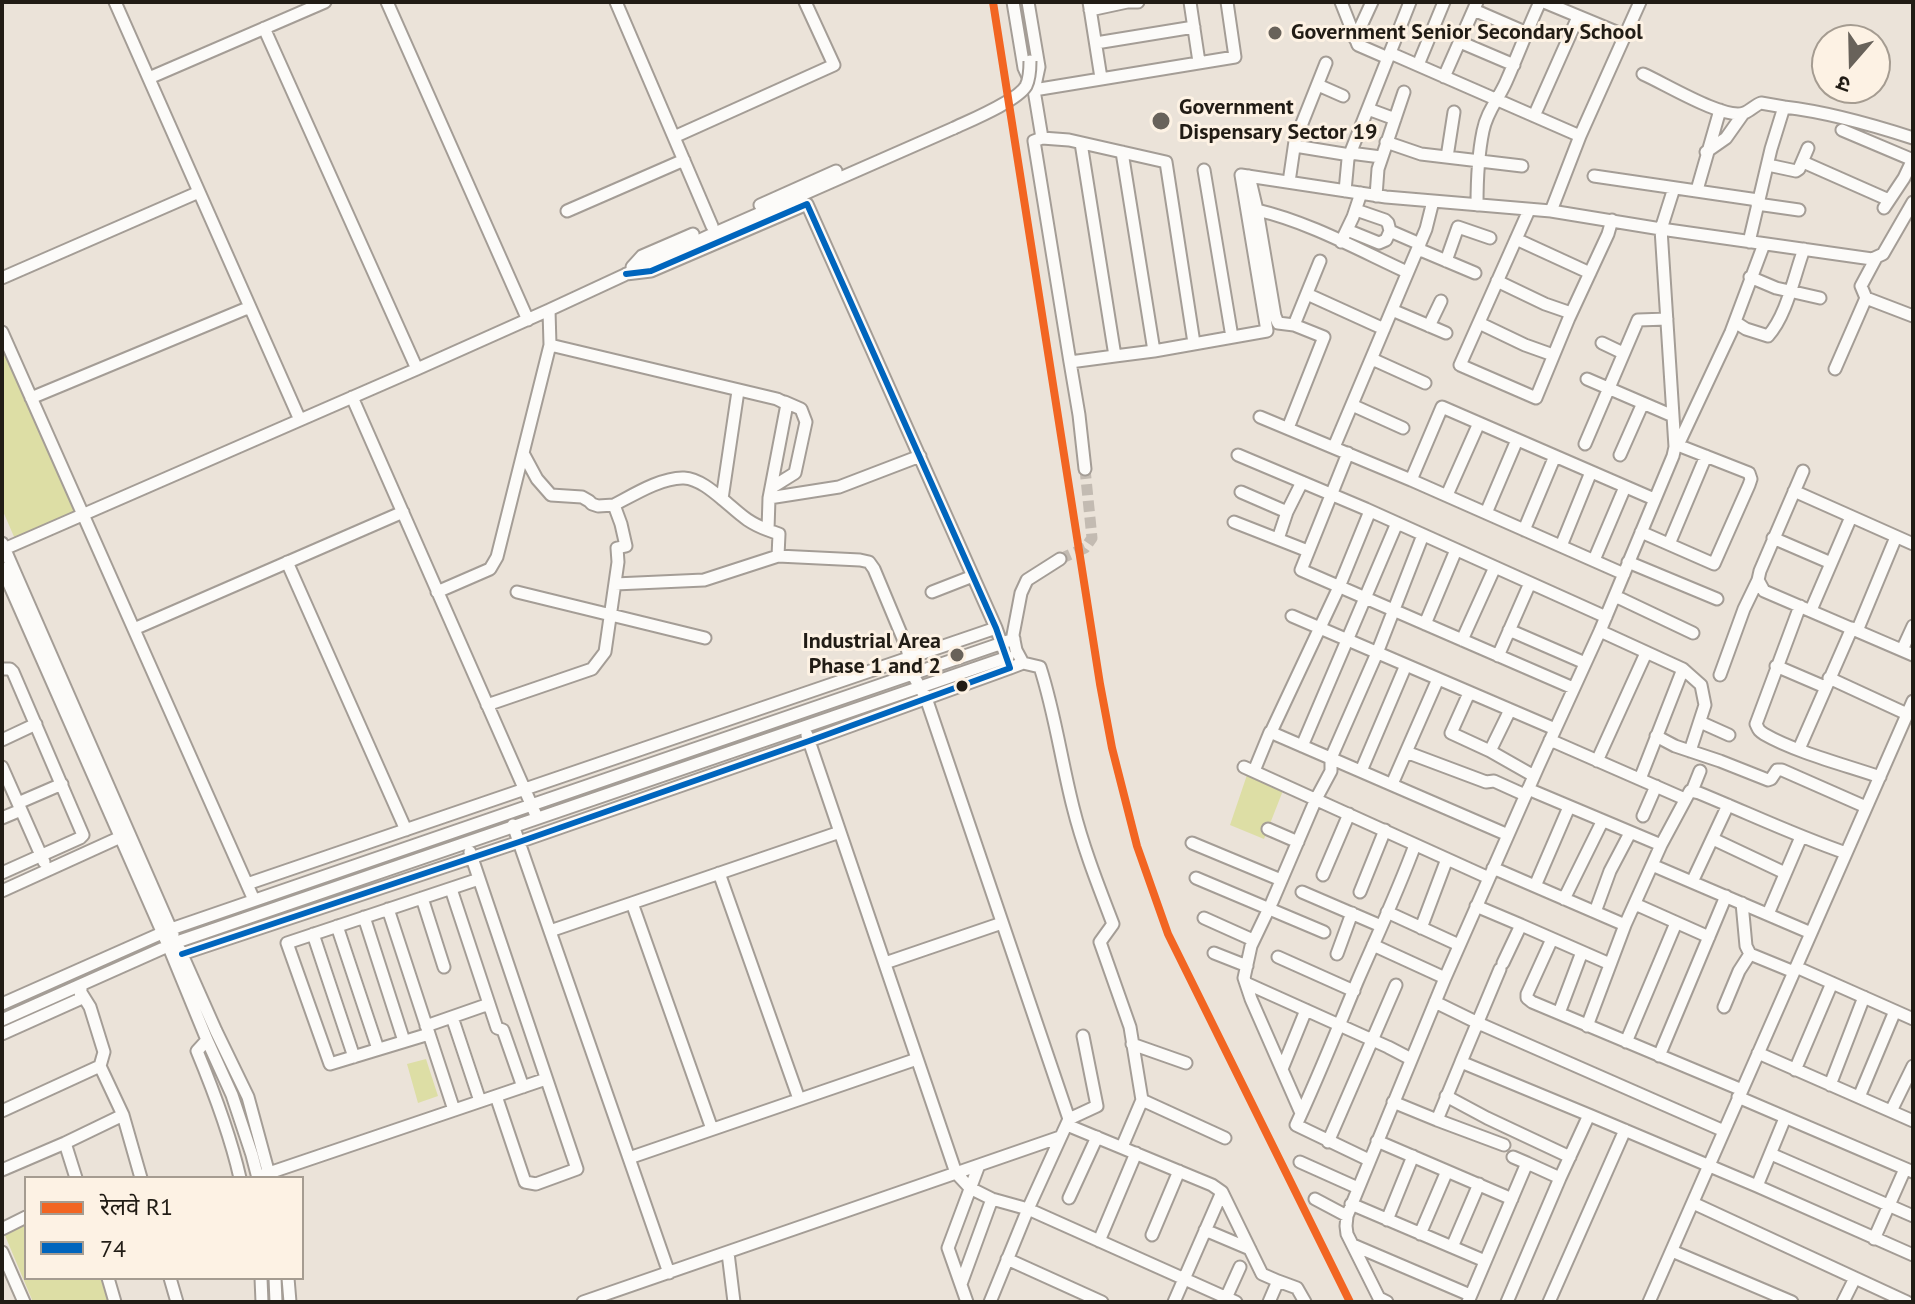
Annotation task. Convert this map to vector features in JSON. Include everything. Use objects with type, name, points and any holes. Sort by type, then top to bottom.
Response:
[{"type":"street","points":[[115,2],[300,420]]},
{"type":"street","points":[[149,78],[264,28],[304,6],[325,2]]},
{"type":"street","points":[[387,2],[528,320]]},
{"type":"street","points":[[616,2],[712,226]]},
{"type":"street","points":[[674,137],[834,65],[805,2]]},
{"type":"street","points":[[1013,2],[1024,68],[1034,90],[1042,138]]},
{"type":"street","points":[[125,836],[3,547],[528,320],[986,113],[1017,95],[1025,87],[1030,74],[1021,2]]},
{"type":"street","points":[[1028,2],[1039,67],[1034,90]]},
{"type":"street","points":[[1101,78],[1089,6],[1138,2]]},
{"type":"street","points":[[1190,2],[1199,62]]},
{"type":"street","points":[[1034,90],[1235,57],[1227,2]]},
{"type":"street","points":[[1341,2],[1358,45],[1418,65],[1580,136]]},
{"type":"street","points":[[1355,39],[1372,2]]},
{"type":"street","points":[[1345,191],[1350,154],[1410,2]]},
{"type":"street","points":[[1418,65],[1444,2]]},
{"type":"street","points":[[1477,205],[1483,132],[1492,104],[1514,65],[1542,2],[1626,36]]},
{"type":"street","points":[[1551,211],[1580,136],[1640,2]]},
{"type":"street","points":[[1444,77],[1476,6],[1527,33]]},
{"type":"street","points":[[1534,116],[1578,17]]},
{"type":"street","points":[[1096,43],[1194,27]]},
{"type":"street","points":[[264,28],[417,369]]},
{"type":"street","points":[[1460,42],[1514,65]]},
{"type":"street","points":[[1289,182],[1295,146],[1326,63]]},
{"type":"street","points":[[1643,74],[1704,104],[1743,114]]},
{"type":"street","points":[[1318,85],[1343,96]]},
{"type":"street","points":[[1376,196],[1381,157],[1404,92]]},
{"type":"street","points":[[1706,152],[1726,138],[1743,114],[1761,103],[1846,118],[1913,138]]},
{"type":"street","points":[[1749,242],[1784,107]]},
{"type":"street","points":[[1368,109],[1395,119]]},
{"type":"street","points":[[1697,190],[1720,110]]},
{"type":"street","points":[[1447,157],[1454,112]]},
{"type":"street","points":[[1803,162],[1887,204],[1913,159],[1842,130]]},
{"type":"street","points":[[1085,469],[1034,141],[1042,138],[1069,140],[1166,162],[1194,343]]},
{"type":"street","points":[[1386,142],[1421,154],[1522,166]]},
{"type":"street","points":[[1081,143],[1115,356]]},
{"type":"street","points":[[1295,146],[1381,157]]},
{"type":"street","points":[[1768,165],[1796,171],[1808,148]]},
{"type":"street","points":[[1122,152],[1154,351]]},
{"type":"street","points":[[567,211],[684,160]]},
{"type":"street","points":[[1204,170],[1232,337]]},
{"type":"street","points":[[626,274],[642,256],[836,171]]},
{"type":"street","points":[[1070,362],[1267,331],[1245,176]]},
{"type":"street","points":[[1245,176],[1376,196],[1551,211],[1876,258]]},
{"type":"street","points":[[1245,176],[1257,210],[1278,323],[1294,325],[1324,337],[1288,428]]},
{"type":"street","points":[[1594,176],[1697,190],[1799,210]]},
{"type":"street","points":[[1674,188],[1661,229],[1676,445]]},
{"type":"street","points":[[2,278],[199,192]]},
{"type":"street","points":[[1341,242],[1361,193]]},
{"type":"street","points":[[1334,447],[1419,247],[1433,201]]},
{"type":"street","points":[[1835,369],[1866,298],[1861,286],[1913,202]]},
{"type":"street","points":[[626,274],[651,271],[807,204],[996,628],[1023,663]]},
{"type":"street","points":[[1257,210],[1281,217],[1407,272]]},
{"type":"street","points":[[1347,230],[1379,243],[1386,240],[1390,226],[1385,220],[1356,210]]},
{"type":"street","points":[[1529,210],[1460,365],[1536,398],[1612,220]]},
{"type":"street","points":[[1446,261],[1458,227],[1490,238]]},
{"type":"street","points":[[1390,231],[1475,273]]},
{"type":"street","points":[[1516,239],[1590,273]]},
{"type":"street","points":[[1387,1302],[1379,1298],[1353,1245],[1346,1226],[1349,1210],[1459,945],[1615,596],[1676,445],[1735,322],[1764,244]]},
{"type":"street","points":[[1735,322],[1768,336],[1778,319],[1804,249]]},
{"type":"street","points":[[1294,325],[1320,261]]},
{"type":"street","points":[[1750,277],[1776,288],[1820,298]]},
{"type":"street","points":[[1497,281],[1571,313]]},
{"type":"street","points":[[1307,294],[1384,329]]},
{"type":"street","points":[[1866,298],[1912,312]]},
{"type":"street","points":[[1429,326],[1441,301]]},
{"type":"street","points":[[31,398],[250,307]]},
{"type":"street","points":[[437,592],[490,569],[497,557],[550,345],[549,310]]},
{"type":"street","points":[[1392,310],[1446,333]]},
{"type":"street","points":[[1585,444],[1638,320],[1667,319]]},
{"type":"street","points":[[1479,323],[1553,355]]},
{"type":"street","points":[[2,332],[254,900]]},
{"type":"street","points":[[1602,343],[1623,353]]},
{"type":"street","points":[[550,345],[785,402],[801,409],[806,422],[795,473],[770,493]]},
{"type":"street","points":[[1372,359],[1425,383]]},
{"type":"street","points":[[1587,379],[1673,416]]},
{"type":"street","points":[[722,499],[738,391]]},
{"type":"street","points":[[352,397],[534,812]]},
{"type":"street","points":[[768,530],[770,493],[785,419],[785,402]]},
{"type":"street","points":[[1620,455],[1643,403]]},
{"type":"street","points":[[1352,405],[1403,428]]},
{"type":"street","points":[[1411,480],[1442,407],[1654,499]]},
{"type":"street","points":[[1260,417],[1594,560],[1717,599]]},
{"type":"street","points":[[1447,495],[1479,423]]},
{"type":"street","points":[[1486,513],[1517,440]]},
{"type":"street","points":[[1641,532],[1714,564],[1749,485],[1749,473],[1676,445]]},
{"type":"street","points":[[523,453],[537,479],[551,495],[582,497],[598,506],[614,505],[641,490],[685,478],[706,486],[752,525],[779,534],[778,556]]},
{"type":"street","points":[[1348,453],[1301,570],[1573,688]]},
{"type":"street","points":[[1238,455],[1606,617]]},
{"type":"street","points":[[770,493],[839,487],[920,456]]},
{"type":"street","points":[[1524,530],[1555,456]]},
{"type":"street","points":[[1669,544],[1706,456]]},
{"type":"street","points":[[1720,675],[1744,609],[1803,471]]},
{"type":"street","points":[[1561,546],[1591,472]]},
{"type":"street","points":[[1278,539],[1302,482]]},
{"type":"street","points":[[1594,560],[1625,487]]},
{"type":"street","points":[[1794,491],[1913,544]]},
{"type":"street","points":[[1241,492],[1287,512]]},
{"type":"street","points":[[487,705],[592,669],[605,652],[618,562],[617,548],[626,546],[614,505]]},
{"type":"street","points":[[1370,511],[1320,629],[1271,732],[1249,769],[1447,859],[1535,886],[1625,925]]},
{"type":"street","points":[[134,629],[403,512]]},
{"type":"street","points":[[1851,517],[1831,563],[1776,666],[1756,724],[1764,734],[1799,749],[1880,777]]},
{"type":"street","points":[[1234,522],[1308,551]]},
{"type":"street","points":[[1302,746],[1397,523]]},
{"type":"street","points":[[1301,1113],[1244,978],[1253,940],[1331,771],[1331,758],[1377,653],[1423,535]]},
{"type":"street","points":[[1799,749],[1827,682],[1896,537]]},
{"type":"street","points":[[1773,538],[1831,563]]},
{"type":"street","points":[[1425,624],[1456,550]]},
{"type":"street","points":[[615,584],[704,580],[778,556],[869,562],[907,648],[913,675],[924,692],[1068,1122],[1222,1192],[1262,1274],[1297,1288],[1305,1302]]},
{"type":"street","points":[[2,1020],[81,988],[172,943],[466,842],[513,825],[534,812],[1008,642],[1013,635],[1021,593],[1027,580],[1060,559]]},
{"type":"street","points":[[287,562],[406,830]]},
{"type":"street","points":[[1462,640],[1495,567]]},
{"type":"street","points":[[2,568],[167,931],[262,1176]]},
{"type":"street","points":[[932,592],[973,576]]},
{"type":"street","points":[[1758,580],[1771,596],[1908,653],[1913,626]]},
{"type":"street","points":[[1498,656],[1530,583]]},
{"type":"street","points":[[517,592],[705,638]]},
{"type":"street","points":[[1615,596],[1693,633]]},
{"type":"street","points":[[1292,616],[1510,710],[1597,761],[1656,786],[1728,805],[1846,853]]},
{"type":"street","points":[[247,884],[996,628]]},
{"type":"street","points":[[1509,630],[1585,663]]},
{"type":"street","points":[[1600,631],[1683,669],[1701,685],[1705,705],[1690,751]]},
{"type":"street","points":[[1008,642],[1009,663]]},
{"type":"street","points":[[1597,761],[1646,653]]},
{"type":"street","points":[[2,1004],[167,931],[254,900],[804,726],[924,692],[1009,663],[1023,663],[1040,667],[1048,690],[1086,857],[1113,924],[1100,942],[1130,1027],[1142,1100],[1122,1147]]},
{"type":"street","points":[[1361,771],[1406,665]]},
{"type":"street","points":[[1776,666],[1827,682],[1907,714]]},
{"type":"street","points":[[2,669],[13,672],[83,835],[2,873]]},
{"type":"street","points":[[1640,779],[1683,669]]},
{"type":"street","points":[[1392,784],[1438,679]]},
{"type":"street","points":[[182,954],[809,741],[924,692]]},
{"type":"street","points":[[1469,693],[1451,733],[1534,776]]},
{"type":"street","points":[[1649,1302],[1913,701]]},
{"type":"street","points":[[1490,751],[1510,710]]},
{"type":"street","points":[[1700,722],[1729,735]]},
{"type":"street","points":[[2,740],[36,724]]},
{"type":"street","points":[[804,726],[956,1173],[970,1188],[992,1199],[1028,1209],[1231,1300],[1240,1267]]},
{"type":"street","points":[[1271,732],[1508,835]]},
{"type":"street","points":[[1656,736],[1768,780],[1777,770],[1782,770],[1866,807]]},
{"type":"street","points":[[1406,752],[1486,782],[1494,781],[1569,807],[1661,845]]},
{"type":"street","points":[[2,767],[48,870]]},
{"type":"street","points":[[1587,1026],[1625,925],[1661,845],[1700,771]]},
{"type":"street","points":[[2,818],[62,784]]},
{"type":"street","points":[[1643,816],[1656,786]]},
{"type":"street","points":[[1692,882],[1728,805]]},
{"type":"street","points":[[1535,886],[1569,807]]},
{"type":"street","points":[[1323,875],[1349,814]]},
{"type":"street","points":[[1564,899],[1602,822]]},
{"type":"street","points":[[513,825],[669,1273]]},
{"type":"street","points":[[1268,829],[1298,842]]},
{"type":"street","points":[[1360,892],[1385,830]]},
{"type":"street","points":[[550,931],[840,832]]},
{"type":"street","points":[[1595,912],[1610,871],[1630,833]]},
{"type":"street","points":[[2,891],[125,836]]},
{"type":"street","points":[[1768,914],[1801,837]]},
{"type":"street","points":[[1713,839],[1785,873]]},
{"type":"street","points":[[466,842],[577,1169],[536,1184],[525,1182],[496,1096]]},
{"type":"street","points":[[1192,843],[1281,880]]},
{"type":"street","points":[[1369,1160],[1296,1125],[1415,845]]},
{"type":"street","points":[[1421,928],[1447,859]]},
{"type":"street","points":[[1652,865],[1811,933]]},
{"type":"street","points":[[719,873],[799,1099]]},
{"type":"street","points":[[1196,878],[1324,932]]},
{"type":"street","points":[[479,879],[287,943],[330,1064],[404,1041],[452,1017],[489,1004]]},
{"type":"street","points":[[451,889],[497,1028],[503,1030],[523,1087]]},
{"type":"street","points":[[1302,892],[1381,926]]},
{"type":"street","points":[[1659,1056],[1726,896]]},
{"type":"street","points":[[422,898],[444,967]]},
{"type":"street","points":[[632,903],[712,1129]]},
{"type":"street","points":[[1742,903],[1746,946],[1750,954],[1832,983],[1913,1019]]},
{"type":"street","points":[[1635,904],[1709,937]]},
{"type":"street","points":[[1476,906],[1610,964]]},
{"type":"street","points":[[388,909],[454,1110]]},
{"type":"street","points":[[1387,912],[1459,945]]},
{"type":"street","points":[[1337,954],[1352,913]]},
{"type":"street","points":[[364,917],[404,1041]]},
{"type":"street","points":[[1204,918],[1253,940]]},
{"type":"street","points":[[885,963],[1002,923]]},
{"type":"street","points":[[1626,1042],[1676,923]]},
{"type":"street","points":[[1437,1120],[1521,925]]},
{"type":"street","points":[[337,926],[378,1049]]},
{"type":"street","points":[[313,934],[354,1057]]},
{"type":"street","points":[[1552,939],[1527,994],[1532,1002],[1740,1093],[1785,1118],[1909,1170],[1874,1239]]},
{"type":"street","points":[[172,943],[182,954],[248,1097],[263,1176]]},
{"type":"street","points":[[1373,945],[1445,978]]},
{"type":"street","points":[[1559,1013],[1582,952]]},
{"type":"street","points":[[1214,953],[1247,966]]},
{"type":"street","points":[[1724,1007],[1750,954]]},
{"type":"street","points":[[1278,957],[1354,991]]},
{"type":"street","points":[[1795,1070],[1832,983]]},
{"type":"street","points":[[1248,984],[1411,1059]]},
{"type":"street","points":[[1328,1142],[1396,985]]},
{"type":"street","points":[[2,1034],[80,999],[81,988]]},
{"type":"street","points":[[81,988],[104,1052],[100,1066],[123,1115],[140,1176]]},
{"type":"street","points":[[1830,1085],[1864,997]]},
{"type":"street","points":[[1435,1002],[1724,1131]]},
{"type":"street","points":[[1282,1069],[1306,1010]]},
{"type":"street","points":[[1859,1097],[1895,1011]]},
{"type":"street","points":[[452,1017],[480,1101]]},
{"type":"street","points":[[990,1302],[1068,1122],[1097,1106],[1083,1036]]},
{"type":"street","points":[[207,1040],[197,1051],[228,1133],[239,1176]]},
{"type":"street","points":[[1132,1044],[1186,1063]]},
{"type":"street","points":[[1758,1053],[1913,1121]]},
{"type":"street","points":[[629,1158],[917,1059]]},
{"type":"street","points":[[1461,1062],[1709,1165],[1913,1255]]},
{"type":"street","points":[[2,1111],[100,1066]]},
{"type":"street","points":[[1891,1111],[1913,1066]]},
{"type":"street","points":[[266,1176],[546,1079]]},
{"type":"street","points":[[1446,1096],[1570,1157]]},
{"type":"street","points":[[1142,1100],[1225,1138]]},
{"type":"street","points":[[1393,1102],[1504,1145]]},
{"type":"street","points":[[2,1170],[123,1115]]},
{"type":"street","points":[[1507,1302],[1589,1115]]},
{"type":"street","points":[[1757,1186],[1785,1118]]},
{"type":"street","points":[[1549,1302],[1625,1130]]},
{"type":"street","points":[[583,1302],[600,1299],[1060,1137]]},
{"type":"street","points":[[1069,1198],[1097,1137]]},
{"type":"street","points":[[1377,1141],[1512,1199]]},
{"type":"street","points":[[65,1143],[75,1176]]},
{"type":"street","points":[[1099,1241],[1136,1153]]},
{"type":"street","points":[[1771,1154],[1913,1216]]},
{"type":"street","points":[[1387,1220],[1413,1156]]},
{"type":"street","points":[[1513,1157],[1560,1178]]},
{"type":"street","points":[[1300,1162],[1358,1188]]},
{"type":"street","points":[[1353,1245],[1469,1299],[1527,1163]]},
{"type":"street","points":[[967,1302],[948,1248],[979,1165]]},
{"type":"street","points":[[1152,1235],[1179,1171]]},
{"type":"street","points":[[1420,1234],[1447,1171]]},
{"type":"street","points":[[1452,1247],[1479,1184]]},
{"type":"street","points":[[1174,1302],[1222,1192]]},
{"type":"street","points":[[961,1284],[992,1199]]},
{"type":"street","points":[[1315,1199],[1387,1220],[1485,1261]]},
{"type":"street","points":[[1693,1203],[1907,1302]]},
{"type":"street","points":[[2,1229],[24,1218]]},
{"type":"street","points":[[1205,1230],[1250,1249]]},
{"type":"street","points":[[1672,1251],[1792,1302]]},
{"type":"street","points":[[2,1252],[24,1302]]},
{"type":"street","points":[[728,1253],[734,1302]]},
{"type":"street","points":[[1007,1259],[1075,1296],[1102,1302]]},
{"type":"street","points":[[1843,1302],[1855,1278]]},
{"type":"street","points":[[109,1280],[115,1302]]},
{"type":"street","points":[[171,1280],[177,1302]]},
{"type":"street","points":[[261,1280],[262,1302]]},
{"type":"street","points":[[275,1280],[276,1302]]},
{"type":"street","points":[[288,1280],[290,1302]]},
{"type":"street","points":[[1269,1302],[1278,1281]]},
{"type":"green space","points":[[2,346],[75,513],[15,539],[2,509]]},
{"type":"green space","points":[[1248,772],[1284,788],[1264,839],[1230,825]]},
{"type":"green space","points":[[426,1059],[438,1096],[418,1103],[407,1064]]},
{"type":"green space","points":[[24,1224],[24,1280],[103,1280],[109,1302],[33,1302],[4,1233]]},
{"type":"tunnel","points":[[1060,559],[1085,548],[1092,538],[1085,469]]},
{"type":"rail line","name":"R1","points":[[993,2],[1100,684],[1112,748],[1137,846],[1168,934],[1350,1302]]},
{"type":"transit line","name":"74","points":[[182,954],[519,842],[1010,668],[996,628],[807,204],[651,271],[626,274]]},
{"type":"place","name":"Government Senior Secondary School","points":[[1275,33]]},
{"type":"place","name":"Government Dispensary Sector 19","points":[[1161,121]]},
{"type":"place","name":"Industrial Area Phase 1 and 2","points":[[957,655]]}]
